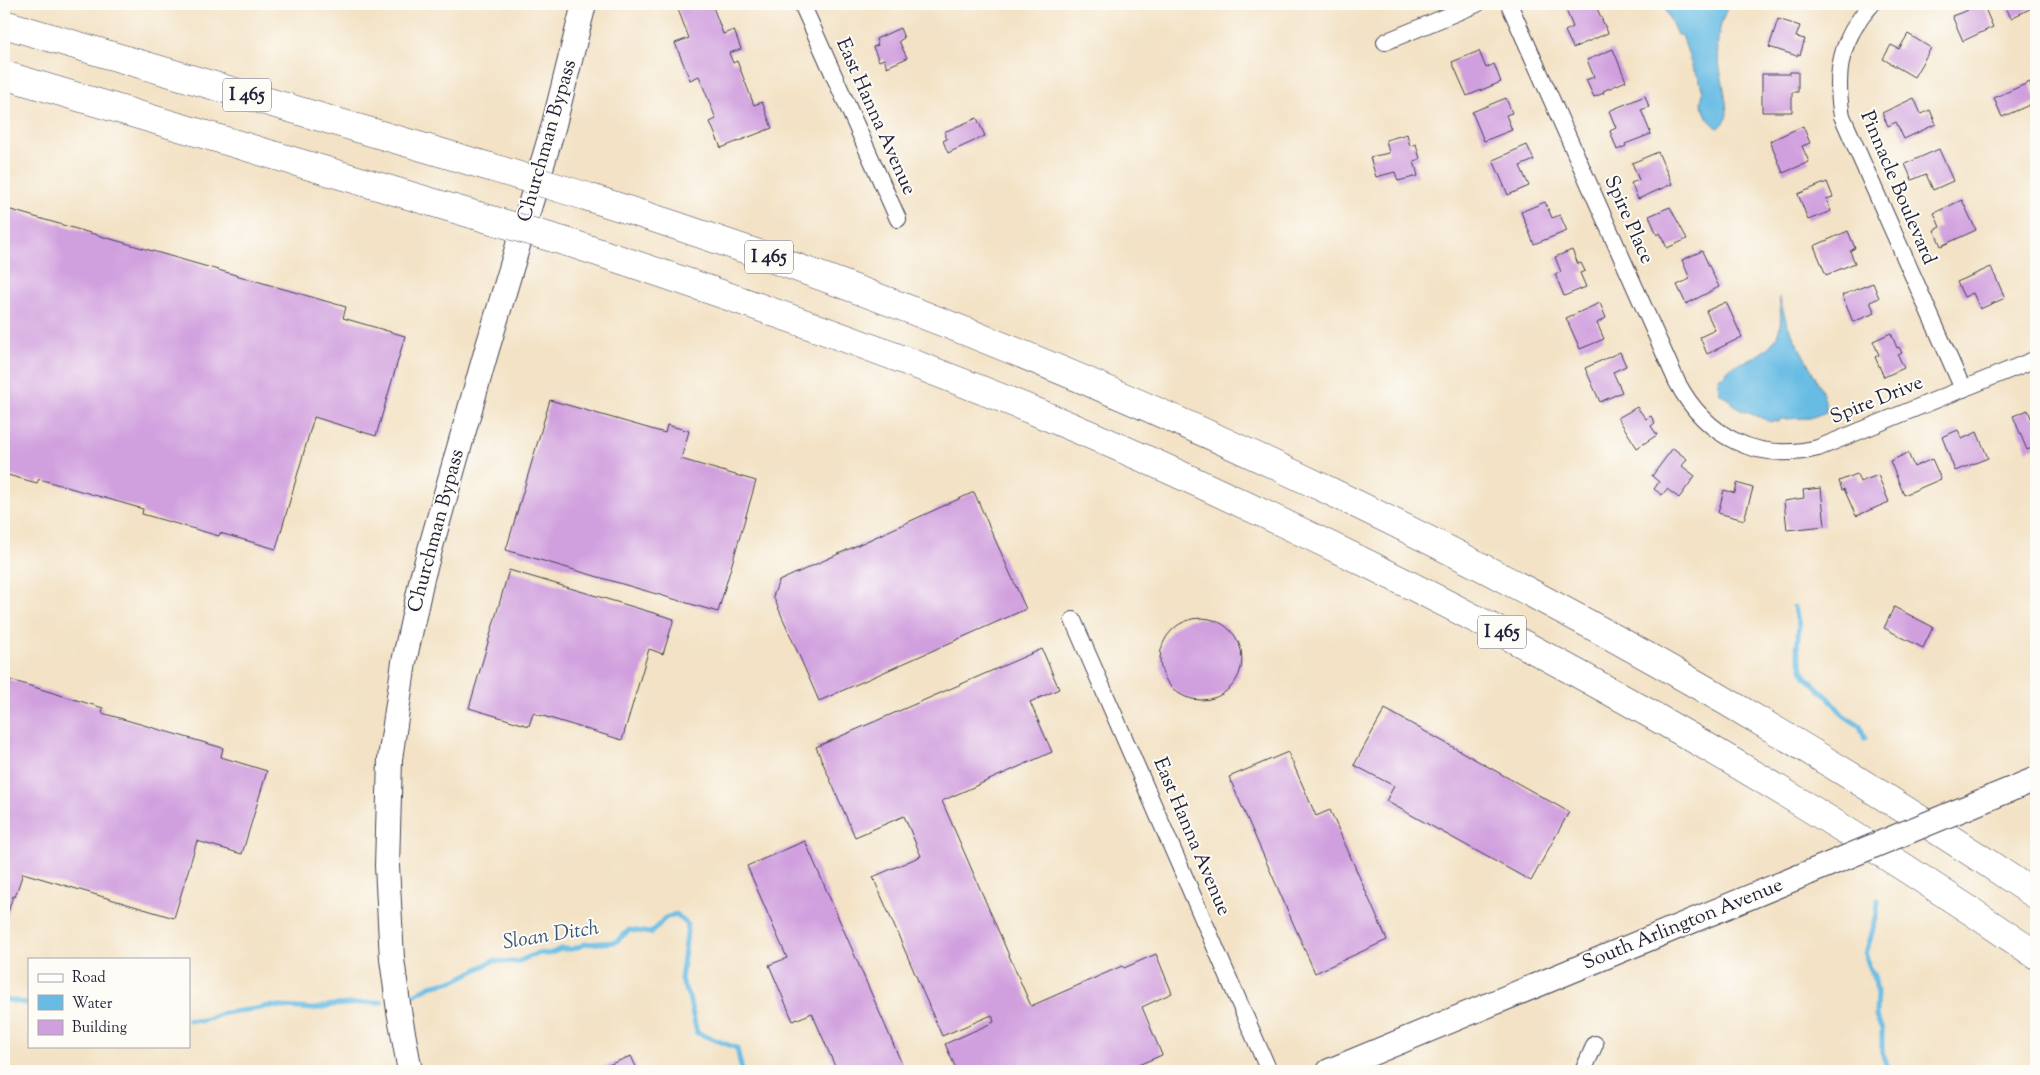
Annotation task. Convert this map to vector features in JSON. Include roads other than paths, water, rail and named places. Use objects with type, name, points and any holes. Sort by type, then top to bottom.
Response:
[{"type":"highway","name":"I 465","points":[[4,24],[585,196],[791,265],[960,329],[1147,406],[1341,496],[1525,589],[1797,742],[1885,796],[2036,895]]},
{"type":"highway","name":"I 465","points":[[4,75],[570,243],[770,311],[1032,411],[1216,491],[1502,631],[1679,730],[1855,836],[2036,955]]},
{"type":"street","name":"Churchman Bypass","points":[[410,1071],[392,959],[387,856],[390,759],[404,662],[422,578],[496,318],[553,128],[584,4]]},
{"type":"street","name":"East Hanna Avenue","points":[[802,4],[898,219]]},
{"type":"street","points":[[1385,42],[1477,4]]},
{"type":"street","name":"Spire Place","points":[[1509,4],[1677,382],[1695,412],[1730,439]]},
{"type":"street","name":"Pinnacle Boulevard","points":[[1863,7],[1840,60],[1838,88],[1842,116],[1962,389]]},
{"type":"street","name":"Spire Drive","points":[[1730,439],[1744,446],[1772,452],[1807,451],[1825,446],[2036,359]]},
{"type":"street","name":"East Hanna Avenue","points":[[1073,620],[1269,1071]]},
{"type":"street","name":"South Arlington Avenue","points":[[1329,1071],[2036,778]]},
{"type":"street","points":[[1583,1071],[1595,1044]]},
{"type":"water","points":[[1663,4],[1729,4],[1722,20],[1718,46],[1718,58],[1727,111],[1726,119],[1720,127],[1717,128],[1708,119],[1701,103],[1703,92],[1699,78],[1693,69],[1682,35],[1677,35]]},
{"type":"water","points":[[1779,297],[1791,332],[1823,394],[1826,412],[1810,418],[1780,419],[1779,422],[1775,420],[1772,422],[1741,410],[1719,392],[1718,378],[1733,366],[1761,353],[1774,341],[1780,327]]},
{"type":"waterway","points":[[1794,607],[1799,625],[1797,648],[1802,669],[1807,678],[1829,698],[1843,715],[1860,726],[1865,739]]},
{"type":"waterway","points":[[1878,900],[1877,915],[1866,954],[1868,966],[1874,976],[1877,991],[1876,1016],[1882,1029],[1882,1053],[1889,1071]]},
{"type":"waterway","name":"Sloan Ditch","points":[[412,996],[430,986],[456,980],[493,961],[517,962],[538,953],[549,954],[561,949],[573,949],[585,944],[616,942],[629,930],[651,933],[665,918],[676,914],[688,925],[681,980],[689,997],[697,1033],[737,1048],[742,1071]]},
{"type":"waterway","name":"Sloan Ditch","points":[[4,999],[28,1004]]},
{"type":"waterway","name":"Sloan Ditch","points":[[190,1020],[202,1021],[224,1013],[269,1006],[314,1009],[332,1005],[382,1002]]}]
